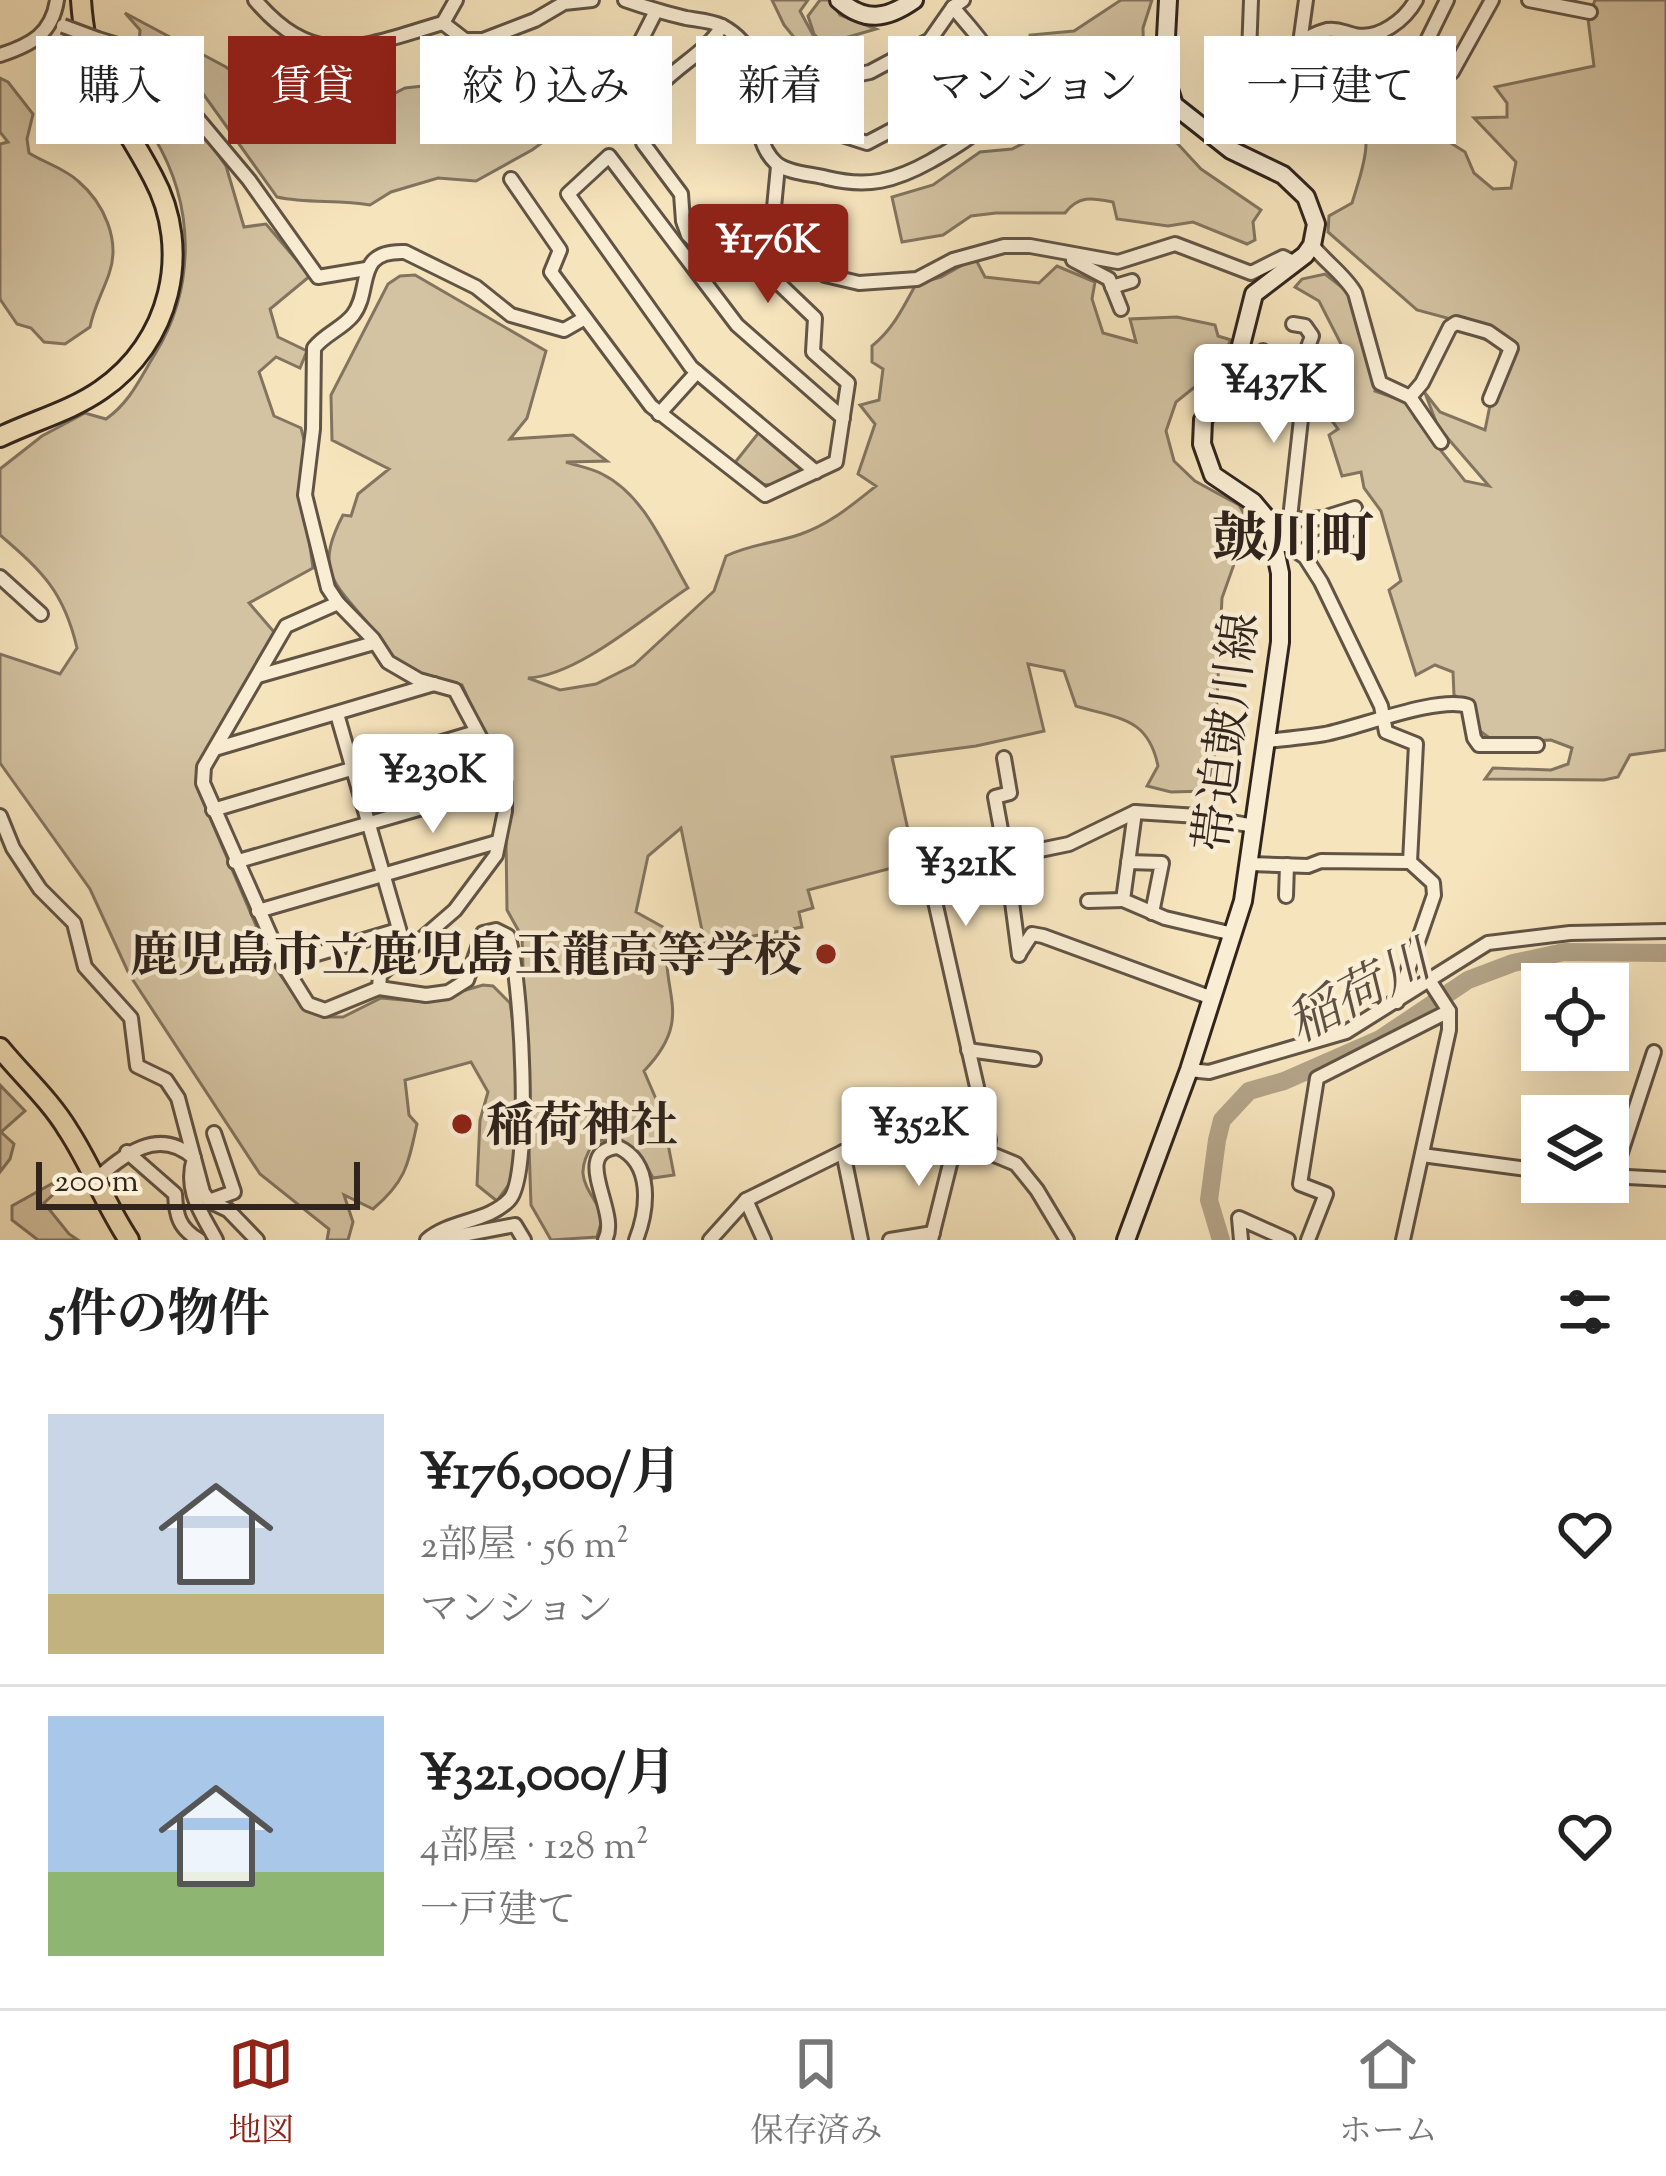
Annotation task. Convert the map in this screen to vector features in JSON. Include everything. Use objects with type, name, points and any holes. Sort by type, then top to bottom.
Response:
[{"type":"main road","points":[[0,436],[91,397],[115,380],[151,340],[170,289],[173,250],[164,200],[95,80],[83,35],[81,0]]},
{"type":"main road","points":[[0,1048],[59,1117],[129,1240]]},
{"type":"street","points":[[57,0],[57,24]]},
{"type":"street","points":[[255,0],[302,36]]},
{"type":"street","points":[[396,37],[443,23],[456,0]]},
{"type":"street","points":[[443,23],[465,40],[482,40],[564,3],[592,0]]},
{"type":"street","points":[[625,0],[722,26],[752,53],[766,151],[778,166],[876,184],[907,174],[955,144]]},
{"type":"street","points":[[840,1],[866,16],[883,17],[914,0]]},
{"type":"street","points":[[1168,0],[1164,74],[1174,105],[1231,150],[1282,175],[1306,197],[1316,224],[1312,245],[1355,293],[1380,383],[1410,397],[1442,442]]},
{"type":"street","points":[[1250,36],[1251,0]]},
{"type":"street","points":[[1301,36],[1306,0]]},
{"type":"street","points":[[1363,36],[1400,21],[1416,0]]},
{"type":"street","points":[[1447,0],[1420,55],[1419,63],[1437,79],[1452,72],[1492,0]]},
{"type":"street","points":[[1529,0],[1590,12]]},
{"type":"street","points":[[933,36],[958,3],[979,36]]},
{"type":"street","points":[[656,11],[629,64],[661,84],[683,62],[708,50],[722,26]]},
{"type":"street","points":[[57,24],[131,49],[170,70],[189,90],[192,112],[290,232],[318,277],[366,269]]},
{"type":"street","points":[[0,55],[30,44],[57,24]]},
{"type":"street","points":[[1315,36],[1337,29],[1357,36]]},
{"type":"street","points":[[888,62],[869,72],[835,79],[828,109],[842,135],[867,143],[888,132]]},
{"type":"street","points":[[644,144],[682,194],[682,221],[688,235],[724,272],[773,218],[778,166]]},
{"type":"street","points":[[816,472],[697,372],[568,194],[609,156],[737,325],[843,418]]},
{"type":"street","points":[[511,179],[560,250],[551,272],[659,414],[765,495],[836,461],[848,383],[813,352],[815,317],[745,250]]},
{"type":"street","points":[[773,218],[825,275],[859,283],[917,279],[953,260],[1004,246],[1030,246],[1118,262],[1175,244],[1251,273],[1283,257],[1294,263]]},
{"type":"street","name":"帯迫皷川線","points":[[1126,1240],[1233,934],[1250,864],[1280,641],[1287,547],[1260,509],[1213,475],[1205,457],[1202,427],[1209,407],[1233,377],[1241,358],[1254,294],[1312,245]]},
{"type":"street","points":[[379,988],[380,975],[472,891],[496,855],[505,784],[454,690],[401,671],[381,656],[328,588],[305,495],[313,429],[312,358],[320,339],[352,317],[366,269],[379,256],[405,252],[476,287],[511,315],[564,330],[585,318]]},
{"type":"street","points":[[1067,255],[1109,279],[1121,309]]},
{"type":"street","points":[[1112,287],[1132,280]]},
{"type":"street","points":[[1410,397],[1456,323],[1488,332],[1511,348],[1490,399]]},
{"type":"street","points":[[1293,324],[1305,326],[1312,336],[1296,380]]},
{"type":"street","points":[[1263,351],[1304,392],[1287,547],[1338,611],[1381,706],[1382,721],[1393,737],[1416,744],[1410,862],[1433,883],[1434,895],[1397,1001]]},
{"type":"street","points":[[659,414],[697,372]]},
{"type":"street","points":[[1289,520],[1323,518],[1355,508]]},
{"type":"street","points":[[1287,547],[1354,528]]},
{"type":"street","points":[[0,577],[41,614]]},
{"type":"street","points":[[338,603],[286,626],[202,775],[235,862],[284,964],[308,1004],[317,1009],[379,988],[426,995],[448,992],[466,980],[483,933],[489,929],[502,933],[511,945],[524,1054],[517,1186],[503,1205],[442,1228],[427,1240]]},
{"type":"street","points":[[258,676],[374,643]]},
{"type":"street","points":[[218,748],[435,683]]},
{"type":"street","points":[[1267,741],[1461,703],[1468,706],[1479,745],[1537,745]]},
{"type":"street","points":[[337,714],[406,953]]},
{"type":"street","points":[[213,810],[476,732]]},
{"type":"street","points":[[1004,758],[1010,793],[994,797],[1019,955],[1032,934],[1043,936],[1212,998]]},
{"type":"street","points":[[235,862],[505,784]]},
{"type":"street","points":[[1006,857],[1069,844],[1135,812],[1254,826]]},
{"type":"street","points":[[1123,900],[1135,812]]},
{"type":"street","points":[[0,816],[13,848],[40,889],[74,923],[85,967],[131,1018],[137,1066],[161,1076],[174,1090],[188,1124],[203,1192],[257,1240]]},
{"type":"street","points":[[258,911],[497,842]]},
{"type":"street","points":[[1128,862],[1162,863],[1152,913]]},
{"type":"street","points":[[1250,864],[1410,862]]},
{"type":"street","points":[[1286,896],[1287,865]]},
{"type":"street","points":[[927,866],[987,1152]]},
{"type":"street","points":[[1088,901],[1123,900],[1152,913],[1233,934]]},
{"type":"street","points":[[284,964],[398,930]]},
{"type":"street","points":[[1189,1070],[1209,1072],[1346,1032],[1488,943],[1570,933],[1666,931]]},
{"type":"street","points":[[1403,1240],[1449,1030],[1448,1009],[1431,982]]},
{"type":"street","points":[[1308,1240],[1326,1194],[1300,1184],[1317,1078],[1448,1009]]},
{"type":"street","points":[[968,1050],[1034,1059]]},
{"type":"street","points":[[1629,1124],[1654,1052]]},
{"type":"street","points":[[209,1201],[234,1192],[214,1133]]},
{"type":"street","points":[[710,1240],[746,1200],[843,1152],[881,1141],[987,1152],[1016,1164],[1067,1240]]},
{"type":"street","points":[[95,1180],[127,1153],[152,1142],[184,1150],[194,1158]]},
{"type":"street","points":[[605,1240],[611,1227],[595,1166],[605,1148],[618,1147],[635,1159],[644,1175],[644,1208],[636,1240]]},
{"type":"street","points":[[890,1240],[932,1236],[954,1148]]},
{"type":"street","points":[[843,1152],[861,1240]]},
{"type":"street","points":[[127,1153],[175,1194],[176,1218],[199,1240]]},
{"type":"street","points":[[1422,1155],[1521,1169]]},
{"type":"street","points":[[194,1158],[188,1177],[192,1195],[216,1240]]},
{"type":"street","points":[[1629,1177],[1666,1178]]},
{"type":"street","points":[[746,1200],[764,1240]]},
{"type":"street","points":[[1241,1240],[1239,1218],[1288,1240]]},
{"type":"street","points":[[437,1240],[515,1225],[524,1240]]},
{"type":"shaded area","points":[[772,0],[808,0],[800,11],[814,36],[793,36]]},
{"type":"shaded area","points":[[820,0],[831,0],[840,15],[876,29],[852,36],[816,36],[808,16]]},
{"type":"shaded area","points":[[1121,0],[1152,0],[1143,36],[1030,36],[1074,31]]},
{"type":"shaded area","points":[[1595,0],[1666,0],[1666,750],[1630,755],[1618,777],[1604,780],[1485,779],[1493,768],[1551,770],[1568,764],[1572,748],[1551,740],[1495,742],[1480,731],[1469,703],[1454,695],[1453,672],[1435,665],[1416,675],[1389,590],[1401,581],[1381,511],[1364,488],[1361,472],[1342,476],[1329,435],[1338,429],[1322,407],[1327,380],[1342,346],[1319,301],[1295,287],[1302,279],[1325,274],[1348,292],[1382,372],[1375,391],[1409,403],[1415,418],[1465,481],[1489,486],[1438,427],[1425,393],[1440,412],[1485,430],[1502,346],[1463,331],[1451,319],[1417,310],[1328,232],[1329,216],[1352,203],[1366,144],[1452,144],[1465,152],[1474,173],[1493,189],[1511,188],[1516,162],[1474,118],[1507,117],[1507,103],[1495,87],[1594,66],[1588,19]]},
{"type":"shaded area","points":[[125,13],[168,36],[140,36]]},
{"type":"shaded area","points":[[204,55],[228,69],[228,129],[204,95]]},
{"type":"shaded area","points":[[0,78],[33,114],[29,153],[87,190],[108,223],[113,249],[109,274],[90,327],[65,344],[44,342],[31,328],[17,324],[0,299],[0,144],[8,142],[0,132]]},
{"type":"shaded area","points":[[420,86],[420,144],[540,144],[476,181],[438,178],[391,192],[370,205],[277,197],[239,144],[396,144],[396,93],[405,88]]},
{"type":"shaded area","points":[[204,135],[226,166],[244,227],[266,224],[310,276],[270,309],[278,337],[307,351],[300,368],[276,357],[259,372],[274,416],[301,428],[306,448],[302,489],[313,568],[249,603],[274,632],[200,766],[199,792],[272,963],[303,1007],[323,1017],[343,1017],[381,998],[425,1002],[483,985],[493,986],[510,1003],[518,1056],[515,1176],[497,1201],[477,1185],[480,1120],[488,1092],[471,1062],[405,1080],[409,1115],[417,1124],[404,1171],[373,1209],[344,1195],[353,1222],[348,1240],[327,1240],[329,1229],[260,1174],[129,974],[90,889],[0,763],[0,654],[60,674],[77,648],[66,612],[50,584],[0,535],[0,469],[42,436],[85,413],[106,419],[139,382],[168,328],[184,274],[183,218],[158,144],[204,144]]},
{"type":"shaded area","points":[[1022,144],[1178,144],[1201,169],[1261,210],[1253,222],[1255,240],[1247,244],[1193,222],[1168,226],[1117,219],[1113,202],[1092,199],[1075,203],[1065,213],[971,216],[943,235],[902,242],[892,197],[933,185],[980,152]]},
{"type":"shaded area","points":[[975,258],[985,277],[1039,283],[1057,266],[1095,282],[1092,299],[1103,333],[1136,342],[1130,319],[1177,317],[1215,325],[1218,336],[1231,340],[1211,374],[1176,402],[1166,431],[1174,461],[1195,481],[1239,505],[1249,522],[1222,598],[1214,760],[1206,791],[1171,792],[1147,786],[1158,766],[1139,729],[1076,706],[1064,671],[1028,664],[1044,731],[892,757],[915,862],[808,890],[813,908],[799,912],[802,927],[705,945],[681,828],[648,856],[636,912],[670,931],[667,970],[672,1017],[660,1051],[644,1071],[662,1113],[674,1175],[653,1178],[630,1147],[614,1140],[594,1142],[583,1172],[603,1216],[597,1237],[551,1240],[531,1205],[522,937],[507,910],[506,837],[512,788],[508,771],[486,738],[462,685],[408,671],[336,584],[330,549],[343,515],[351,516],[358,494],[389,469],[332,440],[331,395],[388,284],[400,276],[415,275],[546,351],[527,418],[510,439],[573,435],[607,461],[566,462],[602,474],[630,495],[688,588],[589,656],[547,675],[528,678],[560,690],[596,684],[634,665],[714,591],[726,556],[812,530],[876,486],[858,474],[875,424],[860,405],[879,400],[883,369],[872,362],[872,346],[892,325],[916,284],[941,277]]},
{"type":"shaded area","points":[[760,431],[802,465],[799,474],[764,484],[733,465]]},
{"type":"shaded area","points":[[0,1085],[25,1111],[1,1132],[14,1144],[0,1172]]},
{"type":"shaded area","points":[[53,1183],[57,1191],[44,1203],[78,1240],[38,1240],[12,1220],[12,1206]]},
{"type":"waterway","name":"稲荷川","points":[[1221,1240],[1209,1200],[1217,1140],[1222,1120],[1249,1091],[1284,1081],[1380,1039],[1468,980],[1513,963],[1564,952],[1666,953]]},
{"type":"place","name":"鹿児島市立鹿児島玉龍高等学校","points":[[826,954]]},
{"type":"place","name":"稲荷神社","points":[[462,1124]]},
{"type":"district","name":"皷川町","points":[[1293,537]]}]
